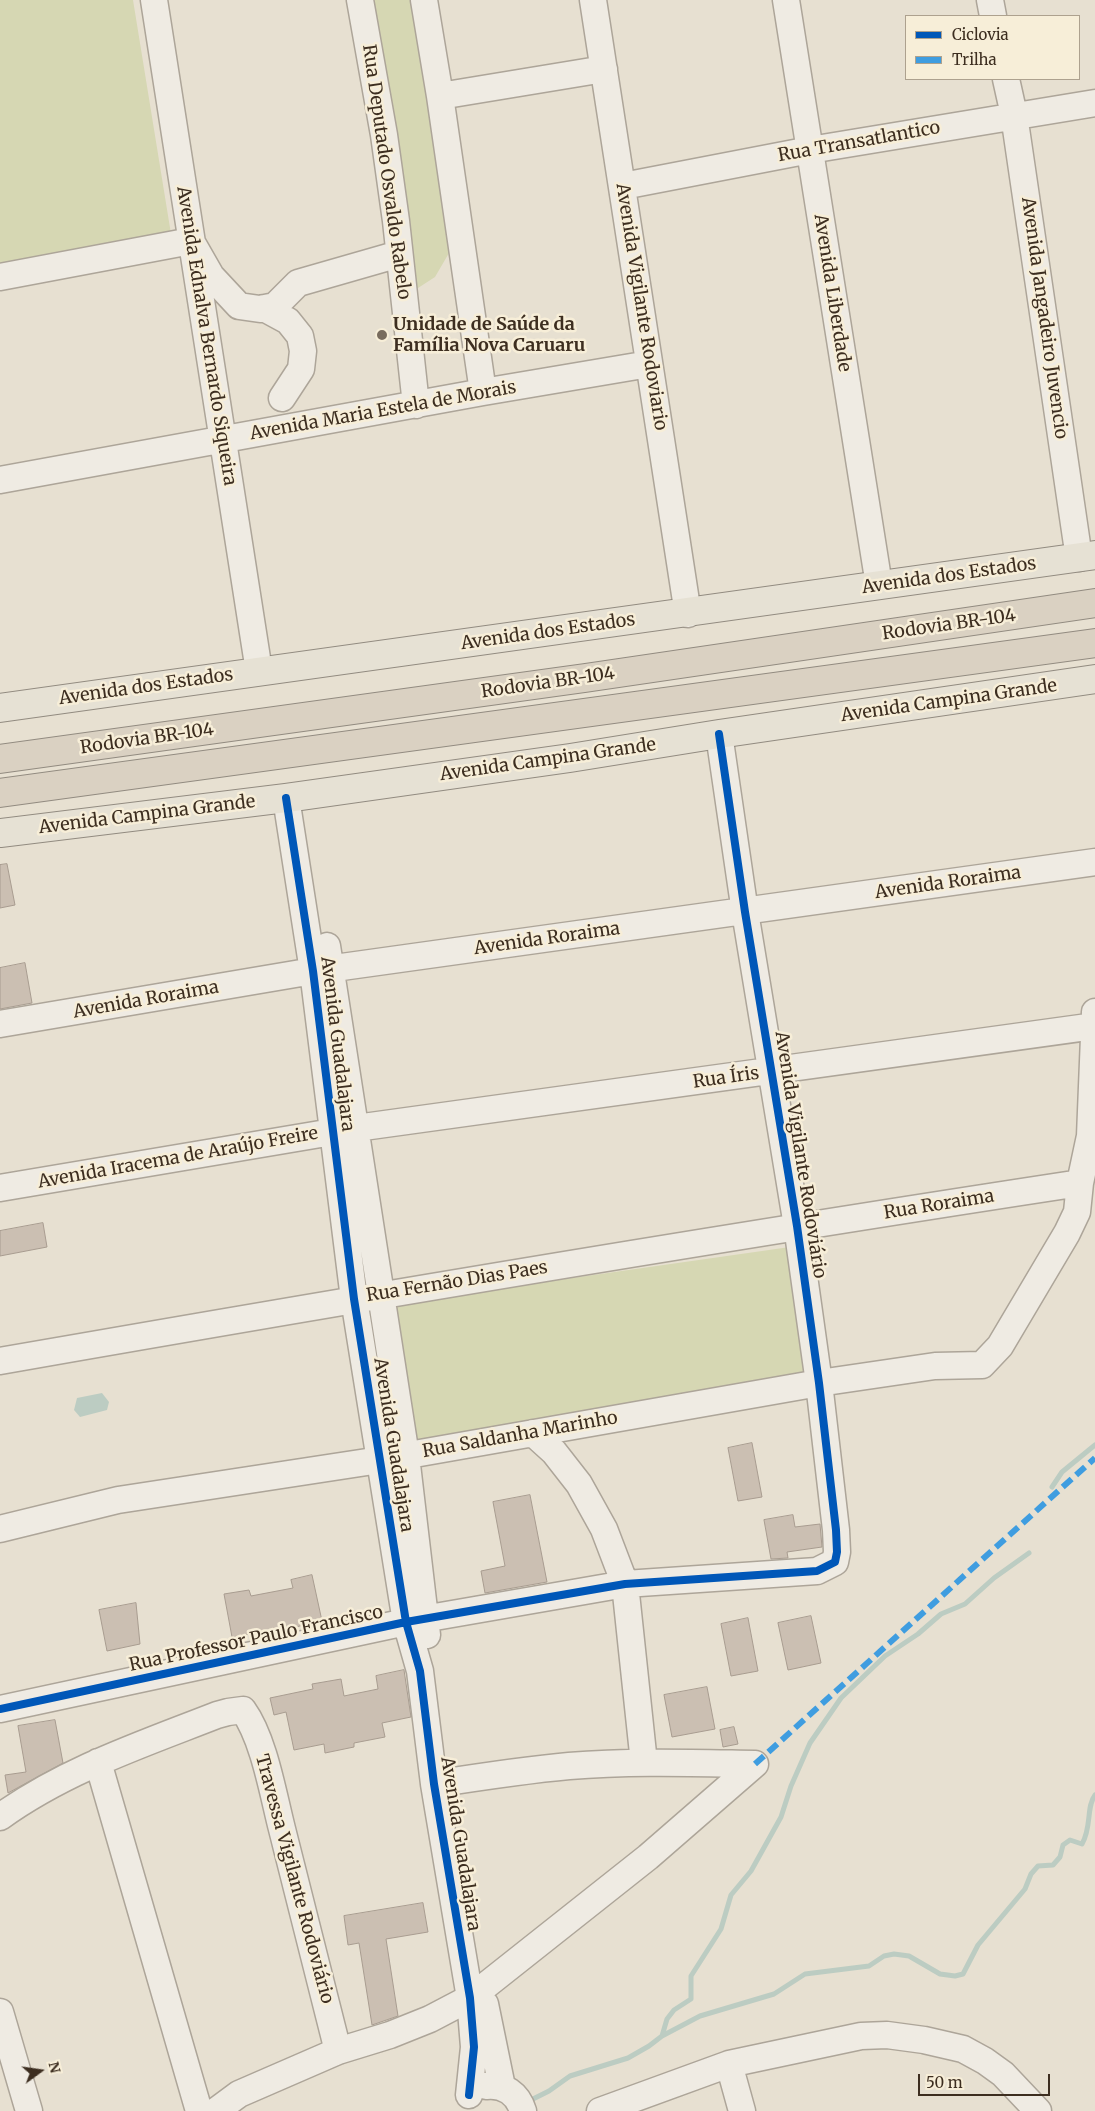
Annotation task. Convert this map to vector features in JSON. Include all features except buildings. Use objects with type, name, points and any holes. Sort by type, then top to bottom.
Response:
[{"type":"highway","name":"Rodovia BR-104","points":[[0,759],[576,680],[1095,603]]},
{"type":"highway","name":"Rodovia BR-104","points":[[0,792],[1095,643]]},
{"type":"main road","name":"Avenida dos Estados","points":[[0,708],[259,671],[688,614],[878,585],[1087,557]]},
{"type":"main road","name":"Avenida Campina Grande","points":[[0,833],[294,796],[570,758],[1095,679]]},
{"type":"street","name":"Avenida Ednalva Bernardo Siqueira","points":[[154,0],[259,671]]},
{"type":"street","name":"Rua Deputado Osvaldo Rabelo","points":[[360,0],[384,135],[416,405]]},
{"type":"street","points":[[424,0],[440,96],[483,392]]},
{"type":"street","name":"Avenida Vigilante Rodoviario","points":[[593,0],[688,614]]},
{"type":"street","name":"Avenida Liberdade","points":[[786,0],[878,585]]},
{"type":"street","points":[[990,0],[993,15]]},
{"type":"street","points":[[440,96],[604,69]]},
{"type":"street","name":"Avenida Jangadeiro Juvencio","points":[[1006,80],[1014,115],[1087,557]]},
{"type":"street","name":"Rua Transatlantico","points":[[623,186],[810,150],[1095,103]]},
{"type":"street","points":[[0,277],[191,241],[212,276],[239,306],[264,308],[275,306],[298,283],[399,254]]},
{"type":"street","points":[[264,308],[288,321],[300,336],[303,351],[301,369],[282,398]]},
{"type":"street","name":"Avenida Maria Estela de Morais","points":[[0,480],[483,392],[649,364]]},
{"type":"street","name":"Avenida Vigilante Rodoviário","points":[[720,734],[745,912],[797,1226],[819,1383],[837,1552],[835,1562],[816,1571]]},
{"type":"street","name":"Avenida Guadalajara","points":[[294,796],[345,1130],[354,1299],[380,1460],[415,1621]]},
{"type":"street","name":"Avenida Roraima","points":[[0,1024],[322,970],[1095,862]]},
{"type":"street","points":[[1080,1183],[1090,1136],[1095,1021]]},
{"type":"street","name":"Rua Íris","points":[[345,1130],[772,1072],[1095,1021]]},
{"type":"street","points":[[345,1130],[380,1295],[406,1456],[415,1621],[476,1994],[502,2087]]},
{"type":"street","name":"Avenida Iracema de Araújo Freire","points":[[0,1188],[345,1130]]},
{"type":"street","name":"Rua Roraima","points":[[797,1226],[1080,1183]]},
{"type":"street","name":"Rua Saldanha Marinho","points":[[0,1529],[118,1500],[406,1456],[819,1383],[935,1366],[982,1365],[1000,1346],[1067,1233],[1077,1212],[1080,1183]]},
{"type":"street","name":"Rua Fernão Dias Paes","points":[[0,1361],[354,1299],[797,1226]]},
{"type":"street","points":[[533,1433],[554,1452],[579,1484],[604,1529],[625,1584],[644,1763]]},
{"type":"street","name":"Rua Professor Paulo Francisco","points":[[0,1708],[415,1621],[625,1584],[816,1571]]},
{"type":"street","name":"Travessa Vigilante Rodoviário","points":[[98,1762],[217,1715],[243,1710],[250,1720],[256,1735],[272,1791],[338,2051]]},
{"type":"street","points":[[0,1817],[24,1800],[98,1762],[199,2111]]},
{"type":"street","points":[[216,2111],[239,2094],[338,2051],[414,2025],[476,1994],[648,1857],[756,1764],[644,1763],[571,1766],[442,1783]]},
{"type":"street","points":[[465,2103],[474,2047],[476,1994]]},
{"type":"street","points":[[0,2012],[28,2111]]},
{"type":"street","points":[[600,2111],[729,2064],[860,2036],[887,2035],[924,2040],[963,2049],[1003,2074],[1038,2111]]},
{"type":"street","points":[[729,2064],[742,2111]]},
{"type":"street","points":[[465,2103],[484,2086],[493,2085],[502,2087],[517,2097],[527,2109]]},
{"type":"green space","points":[[0,0],[133,0],[171,234],[0,265]]},
{"type":"green space","points":[[366,0],[416,0],[456,241],[435,277],[418,288],[407,286]]},
{"type":"green space","points":[[797,1246],[814,1388],[412,1442],[390,1304]]},
{"type":"shaded area","points":[[102,1393],[109,1402],[107,1410],[80,1417],[74,1410],[77,1398]]},
{"type":"waterway","points":[[1052,1487],[1062,1472],[1095,1445]]},
{"type":"waterway","points":[[527,2102],[549,2091],[570,2076],[628,2058],[662,2036],[667,2019],[674,2010],[691,1999],[691,1976],[721,1929],[731,1895],[751,1871],[781,1817],[791,1786],[810,1743],[841,1698],[885,1656],[918,1634],[941,1614],[965,1604],[994,1578],[1029,1553]]},
{"type":"waterway","points":[[662,2036],[700,2016],[774,1994],[805,1974],[869,1966],[884,1956],[894,1954],[909,1956],[940,1974],[955,1976],[963,1974],[978,1945],[1025,1889],[1031,1874],[1038,1866],[1053,1865],[1060,1857],[1063,1845],[1070,1840],[1082,1844],[1087,1831],[1092,1800],[1095,1795]]},
{"type":"marked path","points":[[755,1764],[1095,1458]]},
{"type":"cycle path","points":[[0,1709],[406,1622],[625,1584],[817,1571],[835,1562],[837,1552],[836,1530],[819,1383],[797,1226],[745,912],[719,734]]},
{"type":"cycle path","points":[[286,798],[313,971],[354,1299],[406,1622],[420,1671],[434,1784],[470,1998],[474,2047],[469,2095]]},
{"type":"place","name":"Unidade de Saúde da Família Nova Caruaru","points":[[382,335]]}]
